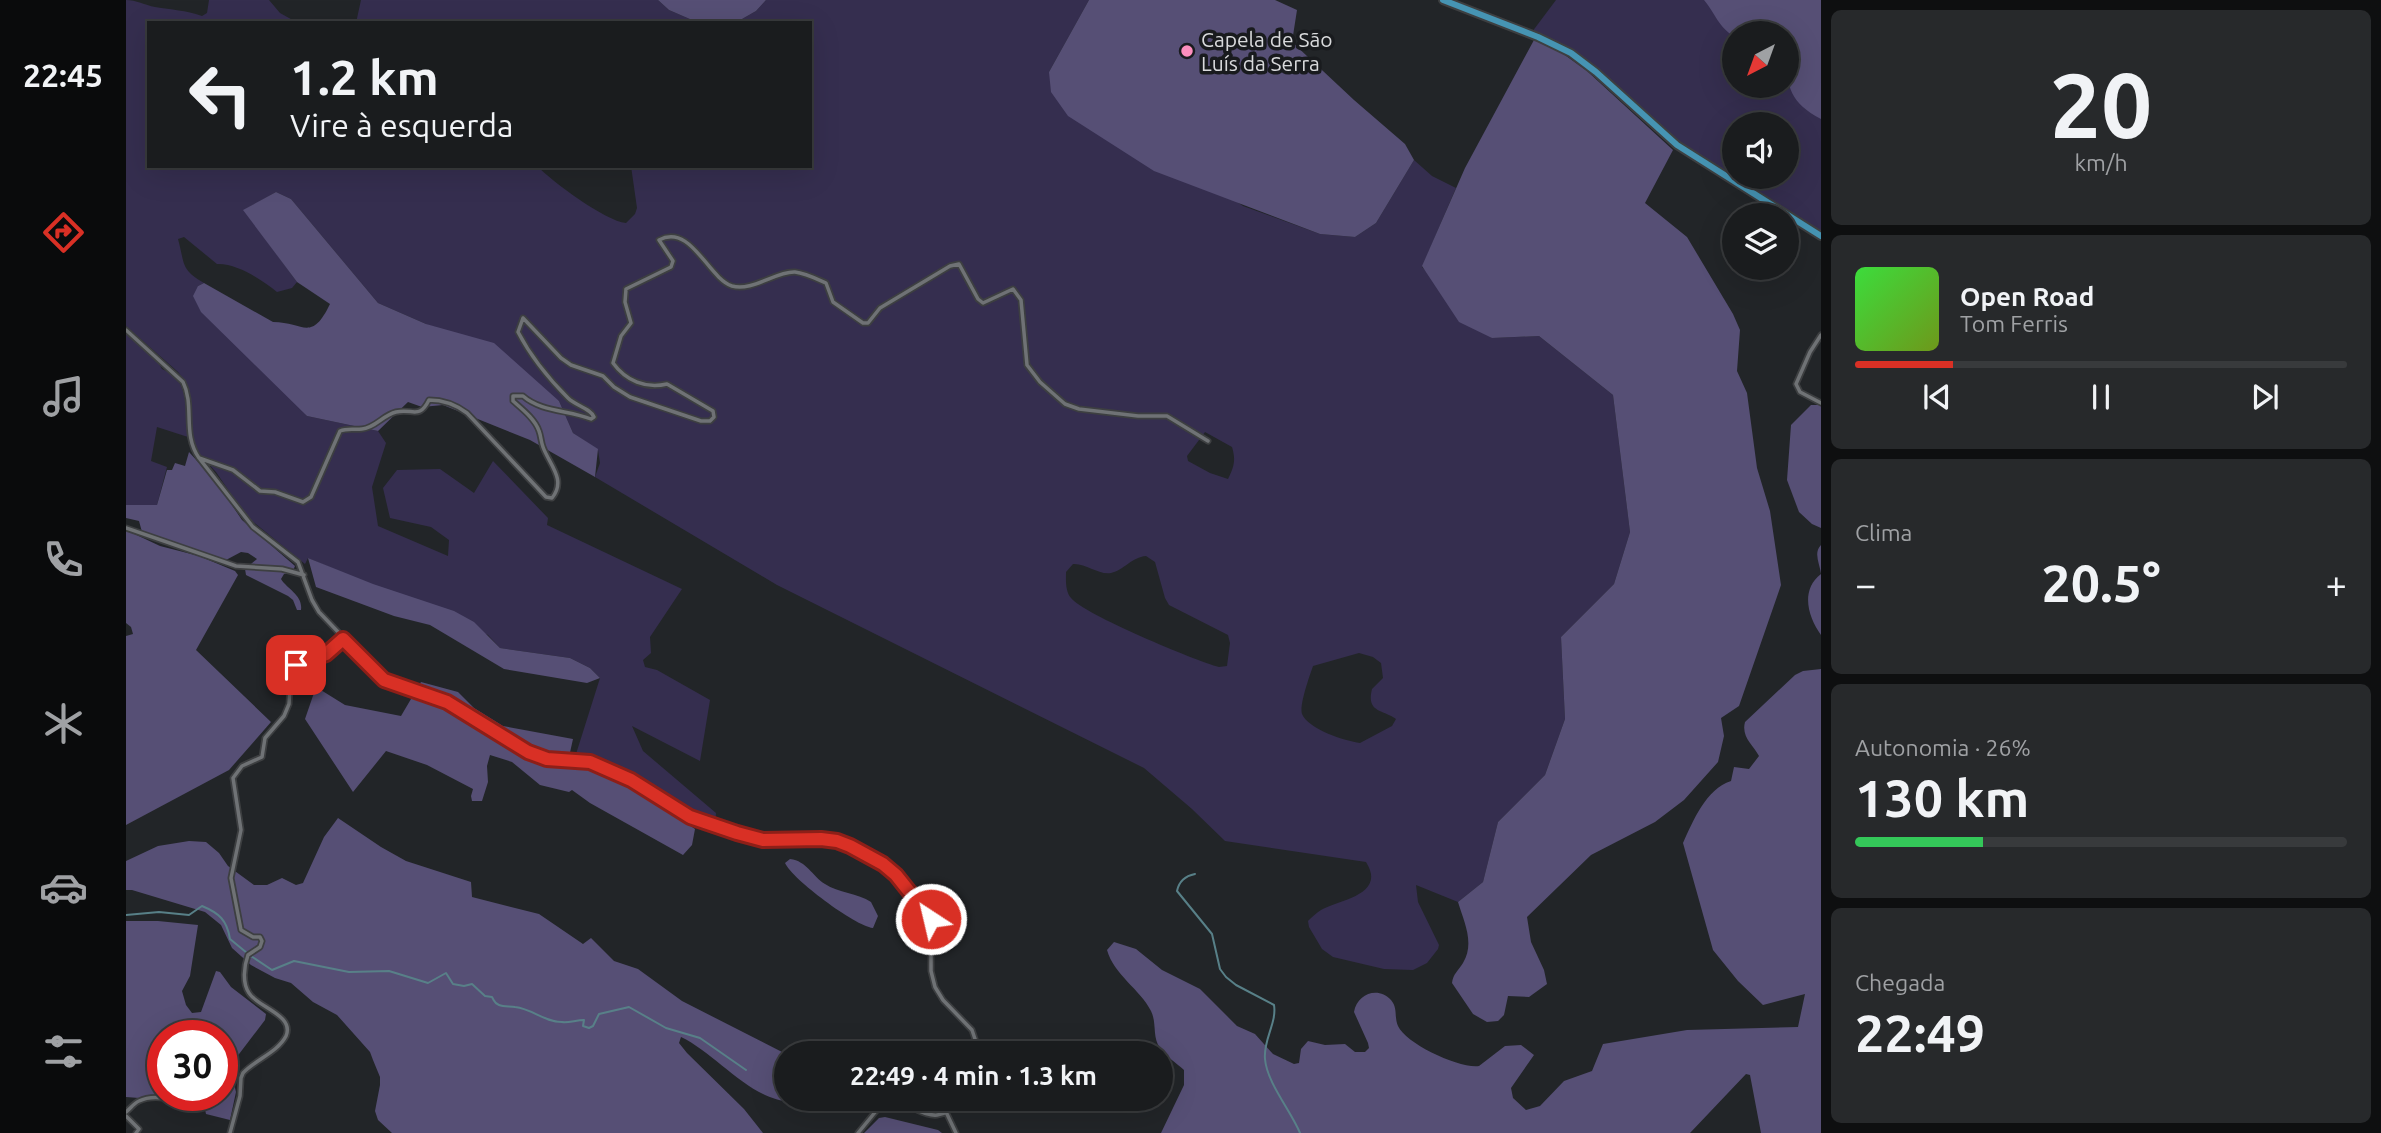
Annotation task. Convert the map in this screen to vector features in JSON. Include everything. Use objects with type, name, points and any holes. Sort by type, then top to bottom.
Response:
[{"type":"main road","points":[[1443,0],[1538,37],[1571,53],[1677,145],[1821,236]]},
{"type":"street","points":[[199,458],[233,470],[260,491],[275,492],[303,502],[311,497],[340,431],[363,429],[381,417],[397,412],[417,413],[426,407],[429,400],[435,400],[455,404],[467,413],[546,497],[552,498],[558,483],[556,471],[542,446],[536,424],[513,401],[513,396],[523,396],[531,403],[591,419],[594,417],[592,412],[571,401],[527,349],[517,332],[523,317],[561,358],[572,365],[603,376],[630,397],[701,421],[710,421],[714,417],[713,411],[667,384],[654,387],[630,379],[613,363],[621,336],[631,323],[625,302],[626,289],[671,267],[673,261],[659,240],[671,237],[692,246],[712,271],[734,287],[794,272],[826,283],[833,302],[863,323],[868,323],[880,308],[955,263],[959,264],[978,299],[983,303],[1013,289],[1018,292],[1027,365],[1040,382],[1065,404],[1087,410],[1138,416],[1167,416],[1208,441]]},
{"type":"street","points":[[126,330],[183,382],[188,393],[188,422],[192,445],[199,458],[253,527],[298,562],[319,612],[384,680],[447,702],[528,752],[547,759],[590,762],[602,767],[631,780],[690,817],[763,840],[837,841],[883,864],[910,890],[931,919],[931,971],[935,987],[972,1030],[976,1041]]},
{"type":"street","points":[[1821,335],[1796,384],[1800,392],[1821,403]]},
{"type":"street","points":[[126,528],[236,566],[282,569],[303,575]]},
{"type":"street","points":[[230,1133],[243,1073],[278,1045],[286,1036],[287,1025],[283,1018],[249,995],[245,983],[248,955],[260,947],[262,941],[260,937],[253,937],[241,930],[231,878],[241,830],[233,778],[242,765],[262,757],[265,738],[285,716],[289,704],[291,671],[296,665],[326,654],[343,639]]},
{"type":"street","points":[[136,1133],[139,1129],[126,1114],[140,1100],[147,1100]]},
{"type":"street","points":[[859,1133],[881,1105],[888,1102],[928,1115],[947,1114],[950,1111]]},
{"type":"street","points":[[947,1114],[956,1133]]},
{"type":"shaded area","points":[[126,0],[202,16],[207,13],[209,0],[269,0],[280,13],[294,21],[147,21],[147,168],[539,168],[567,191],[605,216],[626,223],[637,208],[631,168],[812,168],[812,21],[738,21],[756,11],[766,0],[1089,0],[1049,72],[1243,206],[1320,234],[1355,237],[1376,223],[1414,160],[1432,176],[1456,188],[1422,267],[1492,338],[1539,336],[1613,395],[1630,532],[1614,584],[1561,637],[1565,719],[1545,775],[1498,822],[1483,882],[1458,902],[1416,885],[1418,902],[1439,945],[1427,963],[1413,970],[1384,969],[1333,957],[1322,949],[1309,927],[1308,921],[1319,911],[1366,889],[1371,873],[1366,862],[1225,841],[1144,768],[777,585],[595,477],[600,463],[598,450],[573,433],[559,401],[426,324],[378,303],[291,199],[276,192],[244,210],[297,282],[292,288],[277,292],[241,269],[217,264],[184,237],[178,239],[187,270],[204,283],[198,286],[307,416],[378,431],[386,443],[372,487],[378,526],[448,556],[449,540],[431,527],[390,518],[383,488],[397,470],[440,469],[474,493],[493,461],[548,518],[547,525],[682,589],[650,637],[651,653],[643,660],[645,667],[657,670],[710,700],[700,761],[632,726],[643,751],[716,813],[715,825],[576,754],[600,678],[590,668],[570,658],[500,648],[488,635],[308,558],[305,564],[246,516],[216,472],[194,446],[190,422],[190,395],[178,372],[126,326]],"holes":[[[1205,432],[1232,447],[1234,463],[1228,479],[1188,461],[1187,456]],[[1146,556],[1155,562],[1169,605],[1228,635],[1230,643],[1227,666],[1219,667],[1165,647],[1096,615],[1069,595],[1066,572],[1073,564],[1111,573]],[[1359,653],[1373,657],[1381,663],[1383,678],[1372,689],[1371,702],[1377,709],[1396,719],[1392,726],[1360,743],[1337,737],[1311,725],[1301,710],[1313,666]]]},
{"type":"shaded area","points":[[361,0],[658,0],[669,10],[694,21],[356,21]]},
{"type":"shaded area","points":[[658,0],[766,0],[756,11],[738,21],[694,21],[669,10]]},
{"type":"shaded area","points":[[1089,0],[1275,0],[1297,10],[1292,42],[1405,144],[1414,160],[1376,223],[1355,237],[1320,234],[1154,171],[1068,116],[1051,92],[1049,72]]},
{"type":"shaded area","points":[[1556,0],[1793,0],[1821,22],[1821,240],[1799,226],[1799,203],[1764,203],[1743,189],[1799,189],[1799,112],[1722,112],[1722,175],[1694,157],[1574,53],[1532,32]]},
{"type":"shaded area","points":[[1704,0],[1821,0],[1821,119],[1795,98],[1799,98],[1799,21],[1722,21],[1721,25]]},
{"type":"shaded area","points":[[1534,40],[1562,53],[1587,71],[1673,150],[1645,203],[1687,237],[1740,330],[1737,371],[1747,393],[1757,468],[1770,511],[1781,585],[1739,706],[1721,718],[1724,736],[1718,762],[1684,800],[1655,822],[1591,855],[1527,917],[1531,942],[1544,970],[1547,984],[1529,997],[1508,996],[1504,1015],[1498,1021],[1487,1022],[1473,1014],[1452,983],[1468,948],[1467,932],[1458,902],[1483,882],[1498,822],[1545,775],[1565,719],[1561,637],[1614,584],[1630,532],[1613,395],[1539,336],[1492,338],[1459,322],[1422,266],[1465,168]]},
{"type":"shaded area","points":[[276,192],[291,199],[378,303],[426,324],[494,343],[559,401],[573,433],[598,449],[595,477],[530,440],[443,405],[422,407],[408,402],[378,431],[307,416],[201,312],[193,296],[198,286],[204,283],[273,322],[306,328],[312,327],[323,316],[330,304],[297,282],[243,210]]},
{"type":"shaded area","points":[[126,333],[158,362],[162,369],[172,374],[185,398],[188,437],[157,427],[151,461],[167,467],[157,505],[126,505]]},
{"type":"shaded area","points":[[1811,405],[1821,405],[1821,528],[1799,512],[1787,480],[1791,425]]},
{"type":"shaded area","points":[[189,452],[217,483],[242,520],[295,566],[292,573],[284,574],[281,579],[300,600],[301,610],[297,610],[288,596],[246,575],[245,569],[257,559],[248,553],[241,552],[226,560],[142,532],[139,521],[126,518],[126,505],[157,505],[167,470],[172,470],[175,463],[185,466]]},
{"type":"shaded area","points":[[126,530],[160,546],[199,556],[235,571],[238,575],[196,650],[271,722],[229,770],[126,825],[126,636],[133,634],[126,623]]},
{"type":"shaded area","points":[[1821,545],[1821,574],[1817,555]]},
{"type":"shaded area","points":[[308,558],[373,584],[454,611],[474,622],[500,648],[570,658],[590,668],[600,678],[587,683],[504,669],[430,625],[394,616],[316,587]]},
{"type":"shaded area","points":[[1821,574],[1821,635],[1810,612],[1808,596],[1814,580]]},
{"type":"shaded area","points":[[1821,669],[1821,1133],[1761,1133],[1750,1075],[1746,1074],[1690,1133],[1161,1133],[1184,1085],[1184,1070],[1173,1061],[1173,1041],[1157,1041],[1151,1011],[1110,959],[1107,950],[1114,942],[1136,949],[1162,970],[1200,989],[1237,1026],[1255,1034],[1273,1054],[1294,1064],[1299,1063],[1301,1049],[1308,1041],[1325,1045],[1345,1044],[1355,1052],[1365,1052],[1369,1048],[1368,1043],[1354,1012],[1359,1001],[1374,993],[1380,993],[1391,1000],[1398,1026],[1411,1040],[1434,1054],[1459,1064],[1479,1066],[1505,1046],[1521,1045],[1534,1055],[1511,1088],[1513,1098],[1526,1110],[1540,1106],[1564,1081],[1592,1071],[1603,1044],[1687,1030],[1798,1027],[1805,994],[1763,1005],[1738,981],[1713,950],[1683,843],[1707,798],[1731,781],[1734,767],[1749,769],[1759,756],[1746,736],[1745,722],[1795,675]]},
{"type":"shaded area","points":[[421,682],[458,692],[474,708],[503,726],[573,739],[569,757],[624,780],[695,829],[692,845],[683,855],[590,803],[572,790],[569,792],[540,785],[512,762],[490,755],[487,766],[488,782],[482,801],[472,801],[473,789],[427,765],[386,751],[353,792],[305,719],[316,687],[345,705],[401,716]]},
{"type":"shaded area","points":[[338,818],[406,861],[471,882],[472,897],[539,914],[583,944],[591,938],[614,961],[638,969],[682,1001],[774,1048],[774,1098],[757,1091],[681,1037],[679,1043],[744,1109],[763,1133],[392,1133],[378,1120],[375,1111],[380,1077],[370,1052],[337,1015],[313,1002],[291,983],[251,965],[232,948],[221,925],[205,912],[126,890],[126,861],[158,846],[189,841],[206,842],[219,853],[228,866],[254,885],[267,885],[282,878],[296,885],[303,883],[324,837]]},
{"type":"shaded area","points":[[790,859],[801,863],[830,887],[871,902],[878,916],[873,928],[839,911],[811,890],[785,863]]},
{"type":"shaded area","points":[[126,921],[198,925],[190,976],[182,991],[186,1005],[192,1013],[201,1012],[216,971],[220,972],[231,987],[266,1014],[265,1020],[238,1055],[238,1020],[147,1020],[147,1097],[126,1097]]},
{"type":"shaded area","points":[[205,1111],[232,1111],[230,1120],[206,1114]]},
{"type":"shaded area","points":[[885,1117],[942,1133],[864,1133],[879,1118]]},
{"type":"waterway","points":[[1195,874],[1183,880],[1177,891],[1212,934],[1220,969],[1236,985],[1274,1005],[1274,1018],[1265,1059],[1270,1078],[1300,1133]]},
{"type":"waterway","points":[[126,915],[159,912],[189,915],[202,906],[221,918],[230,939],[247,953]]},
{"type":"waterway","points":[[251,956],[272,970],[294,961],[349,972],[389,971],[428,983],[446,973],[453,984],[472,984],[499,1005],[521,1008],[556,1021],[584,1020],[583,1026],[589,1028],[599,1014],[629,1007],[666,1028],[700,1038],[746,1070]]},
{"type":"place","name":"Capela de São Luís da Serra","points":[[1187,51]]},
{"type":"route","points":[[296,665],[326,654],[343,639],[384,680],[438,698],[461,709],[528,752],[547,759],[590,762],[631,780],[690,817],[737,833],[763,840],[783,842],[821,839],[850,846],[883,864],[896,875],[931,919]]}]
